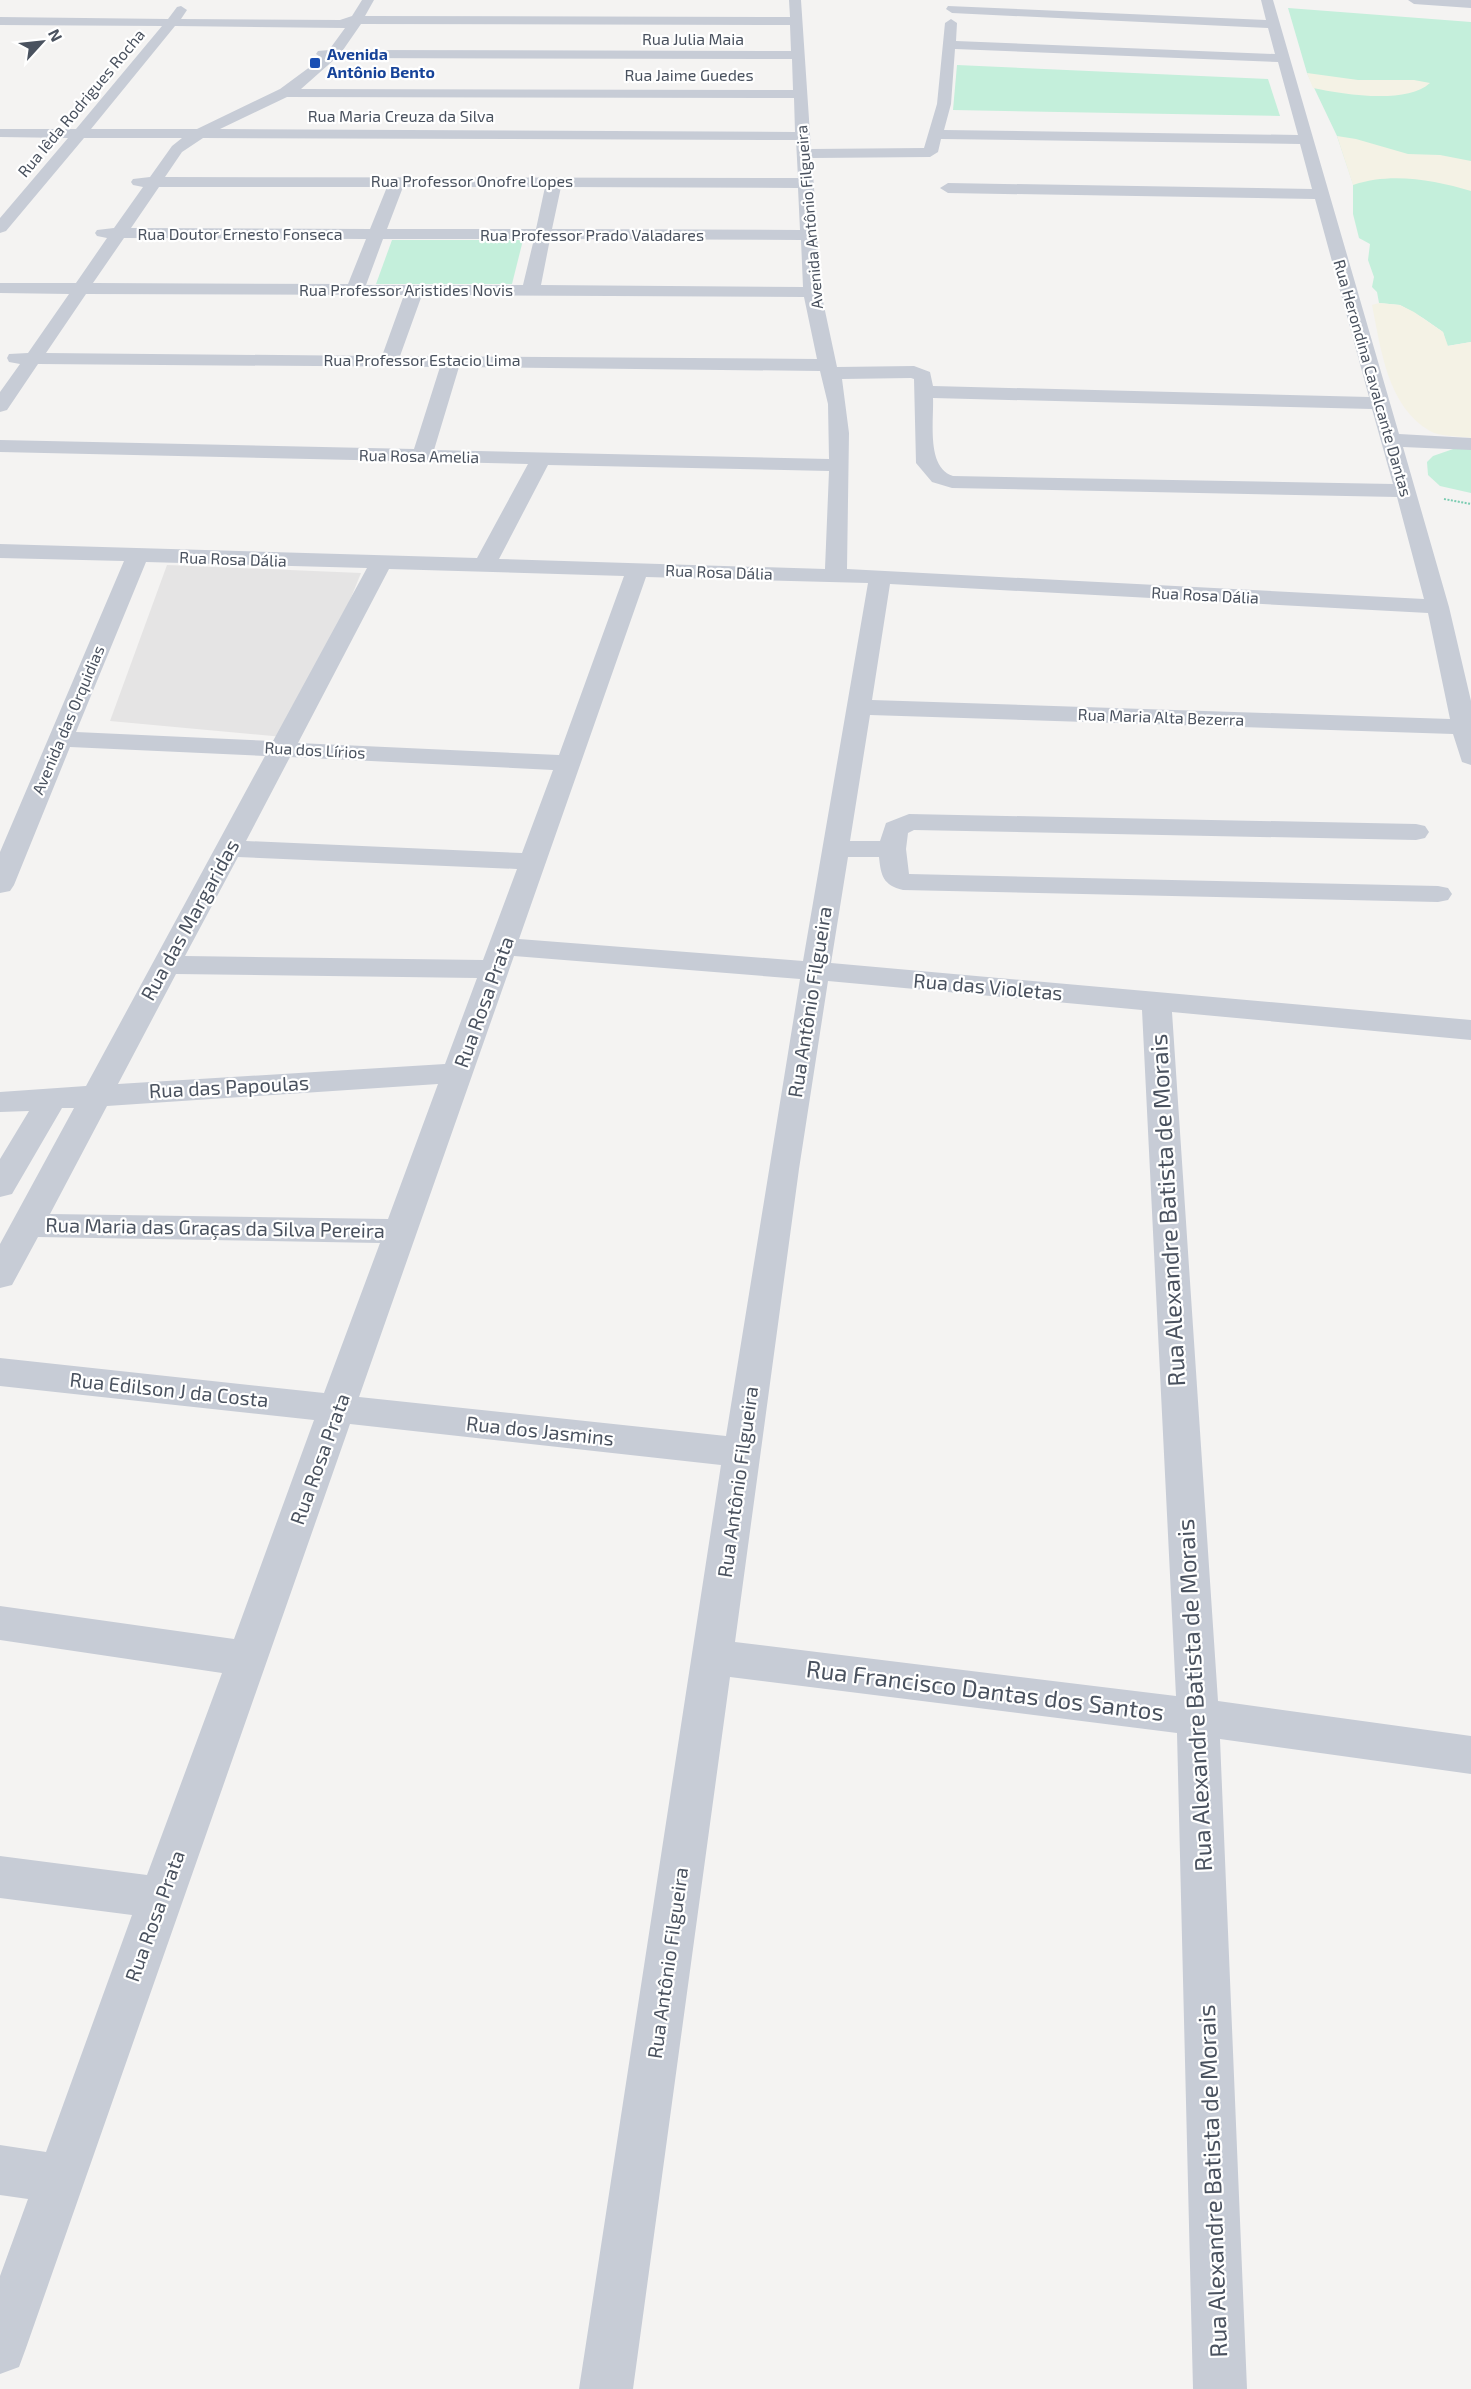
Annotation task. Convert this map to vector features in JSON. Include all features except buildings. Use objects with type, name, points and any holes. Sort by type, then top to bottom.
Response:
[{"type":"street","name":"Rua Iêda Rodrigues Rocha","points":[[0,228],[188,0]]},
{"type":"street","points":[[350,22],[357,0]]},
{"type":"street","points":[[0,406],[25,358],[146,182],[191,134],[307,80],[368,0]]},
{"type":"street","name":"Avenida Antônio Filgueira","points":[[795,0],[812,292],[830,369],[837,387],[839,465],[836,575]]},
{"type":"street","name":"Rua Herondina Cavalcante Dantas","points":[[1267,0],[1438,607],[1471,757]]},
{"type":"street","points":[[1414,0],[1471,4]]},
{"type":"street","points":[[803,154],[925,153],[931,150],[944,104],[952,4],[1274,24]]},
{"type":"street","points":[[0,21],[350,22],[592,38],[796,21]]},
{"type":"street","points":[[329,54],[557,37],[592,38]]},
{"type":"street","name":"Rua Julia Maia","points":[[592,38],[797,55]]},
{"type":"street","points":[[949,45],[1284,58]]},
{"type":"street","name":"Rua Jaime Guedes","points":[[280,93],[799,94]]},
{"type":"street","name":"Rua Maria Creuza da Silva","points":[[0,132],[467,134],[528,129],[802,136]]},
{"type":"street","points":[[448,181],[467,134]]},
{"type":"street","points":[[935,134],[1306,140]]},
{"type":"street","points":[[355,290],[397,181]]},
{"type":"street","points":[[531,291],[554,181]]},
{"type":"street","name":"Rua Professor Onofre Lopes","points":[[146,182],[804,183]]},
{"type":"street","points":[[948,188],[1322,194]]},
{"type":"street","name":"Rua Doutor Ernesto Fonseca","points":[[111,233],[377,234]]},
{"type":"street","name":"Rua Professor Prado Valadares","points":[[377,234],[808,235]]},
{"type":"street","name":"Rua Professor Aristides Novis","points":[[0,288],[812,292]]},
{"type":"street","points":[[390,359],[415,290]]},
{"type":"street","points":[[0,381],[25,358]]},
{"type":"street","name":"Rua Professor Estacio Lima","points":[[25,358],[390,359],[830,369],[922,382],[1380,403]]},
{"type":"street","points":[[422,456],[452,360]]},
{"type":"street","points":[[922,382],[926,463],[939,478],[973,484],[1405,491]]},
{"type":"street","points":[[1390,440],[1471,444]]},
{"type":"street","name":"Rua Rosa Amelia","points":[[0,446],[839,465]]},
{"type":"street","points":[[485,565],[541,459]]},
{"type":"street","name":"Rua Rosa Dália","points":[[0,551],[836,575],[1438,607]]},
{"type":"street","name":"Avenida das Orquidias","points":[[0,885],[137,556]]},
{"type":"street","name":"Rua das Margaridas","points":[[0,1276],[98,1095],[164,965],[284,748],[381,563]]},
{"type":"street","name":"Rua Rosa Prata","points":[[0,2348],[638,569]]},
{"type":"street","name":"Rua Antônio Filgueira","points":[[606,2389],[781,1181],[880,577]]},
{"type":"street","name":"Rua Maria Alta Bezerra","points":[[859,707],[1463,727]]},
{"type":"street","name":"Rua dos Lírios","points":[[60,739],[569,763]]},
{"type":"street","points":[[1416,832],[909,822],[895,829],[892,849],[895,877],[903,882],[1438,894]]},
{"type":"street","points":[[229,848],[534,862]]},
{"type":"street","points":[[836,849],[892,849]]},
{"type":"street","name":"Rua das Violetas","points":[[164,965],[500,958],[816,971],[1471,1030]]},
{"type":"street","name":"Rua Alexandre Batista de Morais","points":[[1156,1002],[1198,1717],[1220,2389]]},
{"type":"street","name":"Rua das Papoulas","points":[[0,1102],[459,1073]]},
{"type":"street","points":[[0,1186],[52,1098]]},
{"type":"street","name":"Rua Maria das Graças da Silva Pereira","points":[[28,1225],[402,1231]]},
{"type":"street","name":"Rua Edilson J da Costa","points":[[0,1372],[338,1409]]},
{"type":"street","name":"Rua dos Jasmins","points":[[338,1409],[742,1453]]},
{"type":"street","points":[[0,1623],[248,1659]]},
{"type":"street","name":"Rua Francisco Dantas dos Santos","points":[[713,1657],[1198,1717],[1471,1755]]},
{"type":"street","points":[[0,1877],[162,1898]]},
{"type":"street","points":[[0,2170],[60,2179]]},
{"type":"shaded area","points":[[167,565],[361,573],[294,738],[110,721]]},
{"type":"green space","points":[[1288,8],[1471,22],[1471,342],[1447,346],[1443,332],[1423,318],[1400,305],[1379,303],[1377,292],[1372,287],[1374,277],[1368,260],[1370,244],[1359,238],[1353,214],[1353,184],[1337,136],[1307,73]]},
{"type":"green space","points":[[957,65],[1268,79],[1280,116],[953,110]]},
{"type":"green space","points":[[392,240],[523,240],[512,284],[376,284]]},
{"type":"green space","points":[[1456,448],[1471,448],[1471,493],[1440,486],[1428,475],[1427,462],[1433,456]]},
{"type":"sand","points":[[1307,73],[1358,80],[1414,80],[1430,83],[1406,94],[1356,95],[1313,88]]},
{"type":"sand","points":[[1337,136],[1408,154],[1440,155],[1471,161],[1471,191],[1427,181],[1397,178],[1353,185]]},
{"type":"sand","points":[[1379,303],[1400,305],[1414,312],[1443,332],[1448,346],[1471,342],[1471,438],[1434,433],[1416,420],[1404,407],[1395,392],[1383,358],[1372,305]]},
{"type":"place","name":"Avenida Antônio Bento","points":[[315,63]]}]
